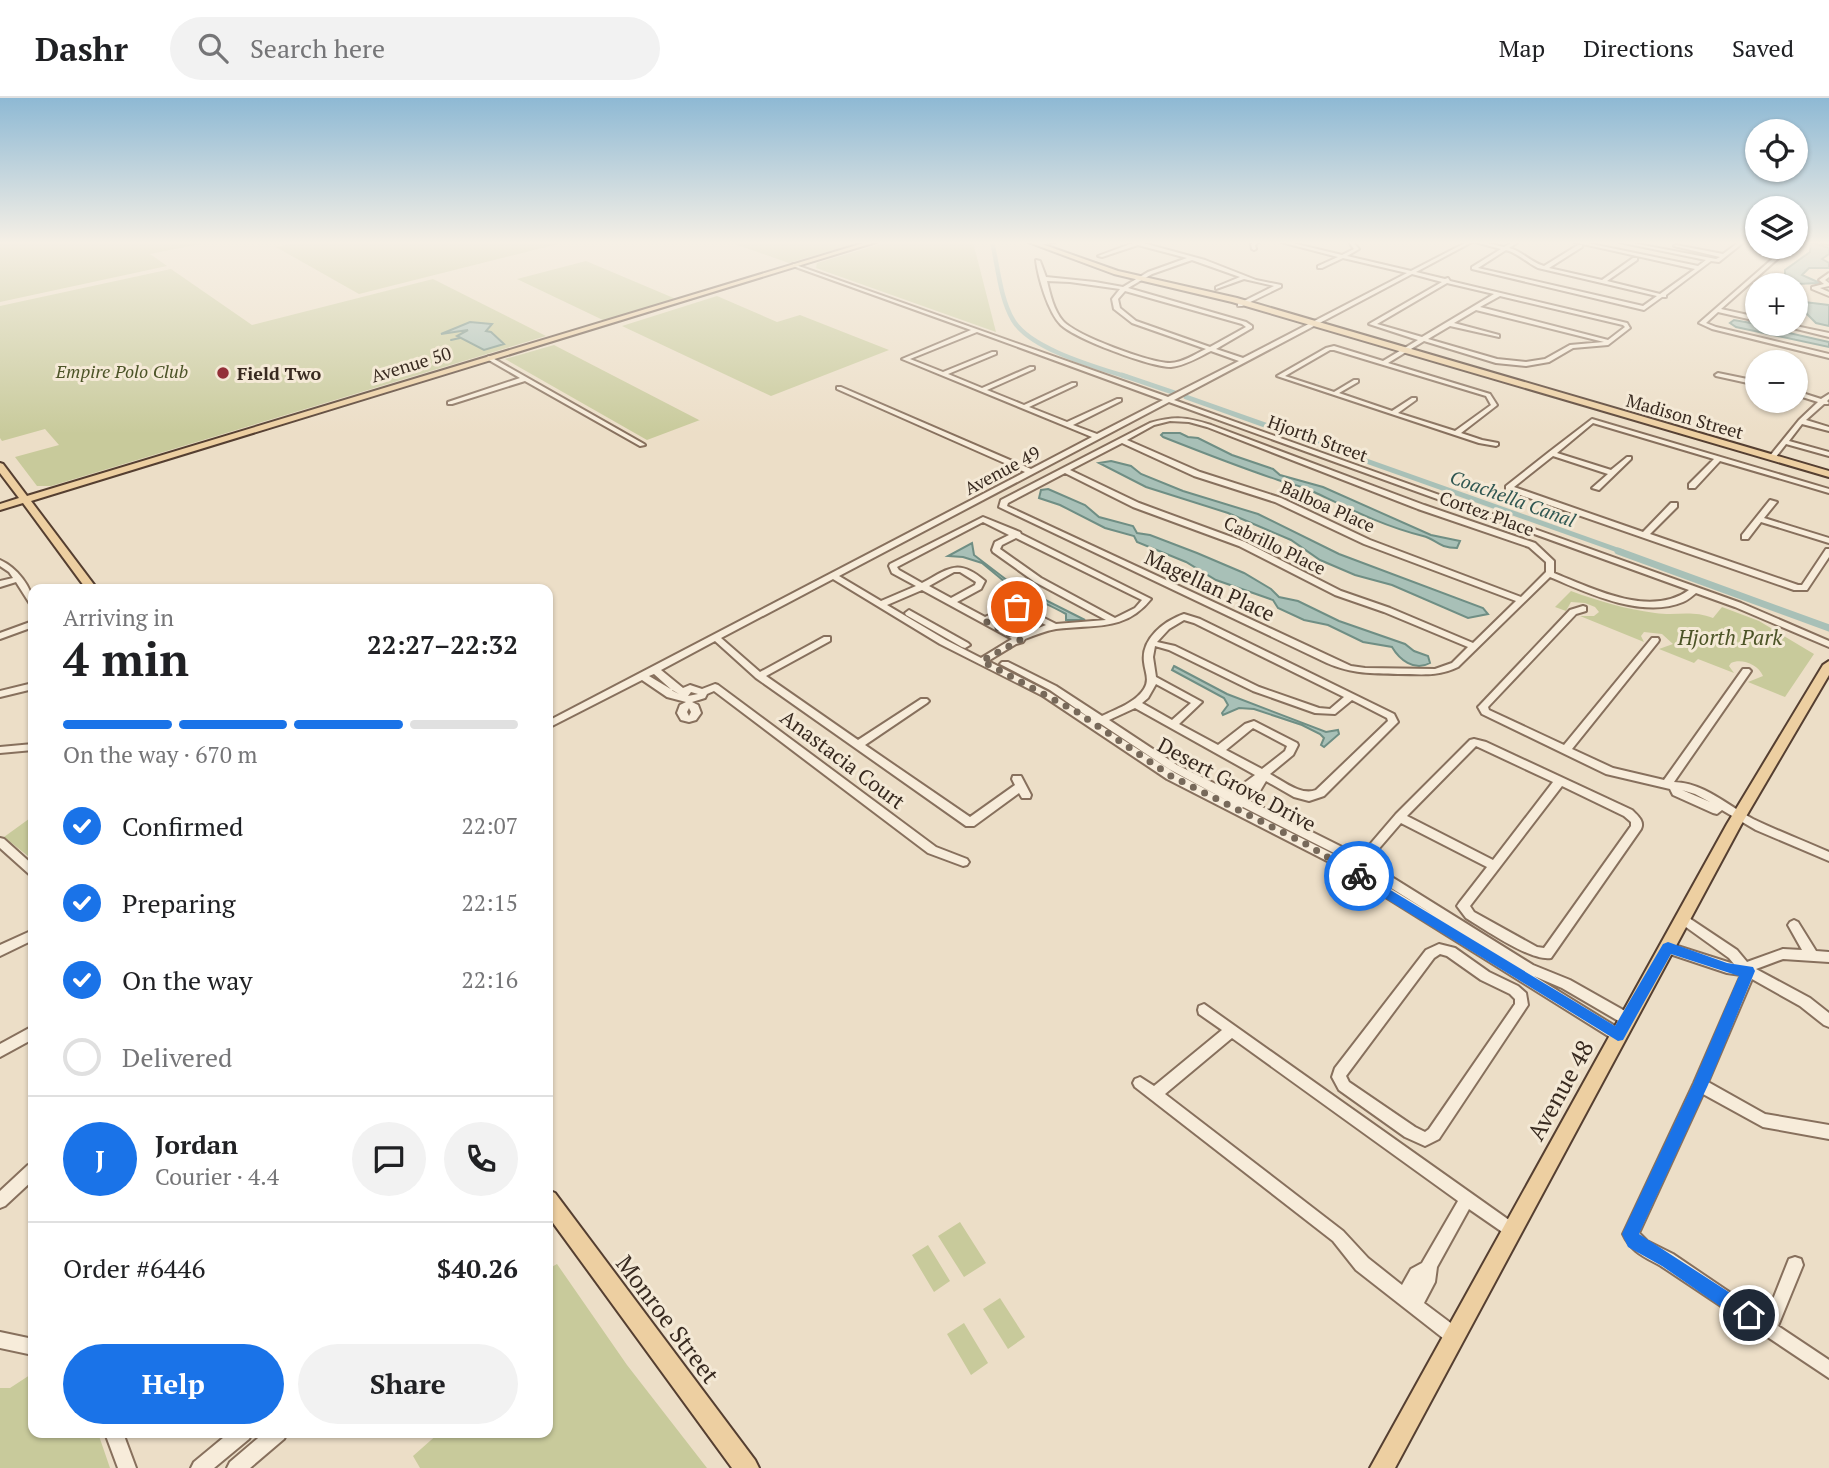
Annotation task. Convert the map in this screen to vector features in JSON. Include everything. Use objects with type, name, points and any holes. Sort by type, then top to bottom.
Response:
[{"type":"main road","name":"Avenue 50","points":[[0,507],[660,306]]},
{"type":"main road","name":"Madison Street","points":[[1249,306],[1829,474]]},
{"type":"main road","points":[[0,466],[89,584]]},
{"type":"main road","name":"Avenue 48","points":[[1382,1468],[1739,816],[1829,665]]},
{"type":"main road","name":"Monroe Street","points":[[553,1212],[747,1468]]},
{"type":"street","name":"Hjorth Street","points":[[907,306],[1695,590],[1829,644]]},
{"type":"street","points":[[1056,306],[1064,326],[1092,340],[1155,362],[1173,365],[1248,330],[1249,326],[1183,306]]},
{"type":"street","points":[[1116,306],[1125,317],[1145,327],[1247,360]]},
{"type":"street","name":"Avenue 49","points":[[553,722],[1351,306]]},
{"type":"street","points":[[1404,306],[1372,324],[1496,360],[1526,364],[1547,361],[1572,346],[1600,345],[1628,327],[1552,306]]},
{"type":"street","points":[[1385,362],[1479,306]]},
{"type":"street","points":[[1722,306],[1703,322],[1704,325],[1829,356]]},
{"type":"street","points":[[1476,308],[1609,341]]},
{"type":"street","points":[[1717,310],[1745,316]]},
{"type":"street","points":[[1450,324],[1497,336]]},
{"type":"street","points":[[1808,330],[1829,335]]},
{"type":"street","points":[[975,331],[905,359],[1098,437]]},
{"type":"street","points":[[1456,434],[1494,405],[1492,399],[1470,388],[1334,348],[1280,376],[1456,434],[1496,443]]},
{"type":"street","points":[[943,374],[994,353]]},
{"type":"street","points":[[489,358],[642,445]]},
{"type":"street","points":[[982,390],[1032,368]]},
{"type":"street","points":[[1718,375],[1745,379]]},
{"type":"street","points":[[450,403],[525,379]]},
{"type":"street","points":[[1334,394],[1356,381]]},
{"type":"street","points":[[852,383],[839,388],[1031,472]]},
{"type":"street","points":[[1024,407],[1073,384]]},
{"type":"street","points":[[1773,457],[1801,421],[1825,403],[1829,396]]},
{"type":"street","points":[[1808,397],[1825,403]]},
{"type":"street","points":[[1393,413],[1414,399]]},
{"type":"street","points":[[1068,425],[1119,400]]},
{"type":"street","name":"Cortez Place","points":[[1122,440],[1156,423],[1178,419],[1209,426],[1421,507],[1520,540],[1547,556],[1550,561],[1549,574]]},
{"type":"street","points":[[1829,491],[1592,421],[1509,488],[1797,588],[1804,588],[1829,551]]},
{"type":"street","points":[[1801,421],[1829,429]]},
{"type":"street","points":[[1650,438],[1663,426]]},
{"type":"street","points":[[1065,470],[1122,440]]},
{"type":"street","name":"Balboa Place","points":[[1122,440],[1197,474],[1278,500],[1367,542],[1522,600]]},
{"type":"street","points":[[1785,442],[1829,454]]},
{"type":"street","points":[[1551,453],[1613,473]]},
{"type":"street","points":[[1596,488],[1629,458]]},
{"type":"street","points":[[1692,486],[1719,458]]},
{"type":"street","name":"Magellan Place","points":[[1065,470],[1004,502],[1003,507],[1346,669],[1374,673],[1422,674],[1445,670],[1455,665],[1549,574]]},
{"type":"street","name":"Cabrillo Place","points":[[1065,470],[1136,505],[1242,544],[1338,593],[1473,646]]},
{"type":"street","points":[[1745,537],[1773,502]]},
{"type":"street","points":[[1644,536],[1674,505]]},
{"type":"street","points":[[989,660],[1006,654],[1008,647],[1020,640],[1054,626],[1092,625],[1115,621],[1147,599],[983,519],[893,566],[895,571],[1020,640]]},
{"type":"street","points":[[1759,519],[1829,541]]},
{"type":"street","points":[[1017,534],[998,544],[996,550],[1038,580],[1115,621]]},
{"type":"street","points":[[0,562],[12,570],[28,594]]},
{"type":"street","points":[[889,605],[958,569],[981,581],[978,587],[951,602]]},
{"type":"street","name":"Desert Grove Drive","points":[[837,574],[943,642],[989,660],[1102,726],[1171,776],[1237,803],[1623,1027]]},
{"type":"street","points":[[1549,574],[1606,596],[1653,604],[1676,603],[1686,599],[1695,590]]},
{"type":"street","points":[[0,584],[18,579]]},
{"type":"street","points":[[985,621],[1014,606],[1054,626]]},
{"type":"street","points":[[1584,609],[1573,612],[1483,707],[1485,712],[1611,771],[1671,785],[1677,792],[1690,798],[1739,816],[1829,857]]},
{"type":"street","points":[[1102,726],[1120,719],[1124,710],[1149,689],[1153,680],[1148,658],[1152,643],[1158,634],[1184,617],[1191,618],[1386,713],[1393,722],[1316,796],[1304,797],[1134,703]]},
{"type":"street","points":[[0,636],[28,626]]},
{"type":"street","points":[[715,637],[759,676],[970,823],[1021,787]]},
{"type":"street","points":[[759,676],[827,639]]},
{"type":"street","points":[[1565,750],[1655,640]]},
{"type":"street","points":[[1152,643],[1172,648],[1256,689],[1318,712],[1332,712],[1350,696]]},
{"type":"street","points":[[654,669],[688,699]]},
{"type":"street","points":[[1671,785],[1746,671]]},
{"type":"street","points":[[642,676],[673,697],[688,699]]},
{"type":"street","points":[[1153,680],[1197,702],[1172,725]]},
{"type":"street","points":[[0,694],[28,687]]},
{"type":"street","name":"Anastacia Court","points":[[688,699],[702,696],[703,692],[715,687],[932,850],[963,862]]},
{"type":"street","points":[[858,744],[924,701]]},
{"type":"street","points":[[1219,750],[1254,724],[1292,743],[1293,750],[1264,775],[1253,793],[1237,803]]},
{"type":"street","points":[[1372,849],[1471,743],[1482,744],[1628,813],[1636,820],[1637,827],[1550,951],[1543,955],[1467,913],[1463,906],[1560,781]]},
{"type":"street","points":[[0,750],[28,747]]},
{"type":"street","points":[[1400,817],[1495,866]]},
{"type":"street","points":[[0,842],[28,867]]},
{"type":"street","points":[[1683,919],[1733,954],[1748,971],[1805,1002],[1829,1021]]},
{"type":"street","points":[[1794,926],[1811,954]]},
{"type":"street","points":[[1469,966],[1497,929]]},
{"type":"street","points":[[0,951],[28,937]]},
{"type":"street","points":[[1485,976],[1512,937]]},
{"type":"street","points":[[1668,948],[1727,968],[1748,971]]},
{"type":"street","points":[[1434,950],[1451,952],[1485,976],[1514,990],[1521,997],[1522,1005],[1434,1134],[1420,1138],[1344,1086],[1339,1077],[1340,1072],[1434,950]]},
{"type":"street","points":[[1829,957],[1783,954],[1752,965],[1700,1085],[1632,1226],[1631,1234],[1634,1241],[1668,1260],[1829,1370]]},
{"type":"street","points":[[1204,1010],[1511,1230]]},
{"type":"street","points":[[1154,1094],[1232,1030]]},
{"type":"street","points":[[0,1051],[28,1035]]},
{"type":"street","points":[[1140,1083],[1338,1236],[1362,1264],[1454,1336]]},
{"type":"street","points":[[1700,1085],[1763,1120],[1829,1132]]},
{"type":"street","points":[[0,1201],[28,1175]]},
{"type":"street","points":[[1409,1301],[1427,1282],[1427,1269],[1467,1199]]},
{"type":"street","points":[[1769,1329],[1795,1265]]},
{"type":"street","points":[[0,1340],[28,1345]]},
{"type":"street","points":[[116,1438],[127,1468]]},
{"type":"street","points":[[200,1468],[237,1438]]},
{"type":"street","points":[[236,1468],[272,1438]]},
{"type":"green space","name":"Empire Polo Club","points":[[0,306],[224,306],[252,325],[327,306],[486,306],[546,336],[51,486],[37,486],[15,457],[59,445],[45,429],[2,441],[0,438]]},
{"type":"green space","points":[[573,306],[654,306],[605,321]]},
{"type":"green space","points":[[686,306],[740,306],[777,322],[800,315],[889,350],[771,396],[622,326]]},
{"type":"green space","points":[[923,306],[989,306],[996,332]]},
{"type":"green space","points":[[554,345],[700,420],[647,440],[505,359]]},
{"type":"green space","name":"Hjorth Park","points":[[1571,591],[1612,604],[1655,613],[1698,614],[1713,618],[1722,607],[1759,621],[1814,654],[1785,697],[1748,682],[1763,676],[1749,663],[1731,663],[1729,666],[1734,673],[1698,659],[1694,663],[1659,649],[1673,644],[1662,634],[1644,632],[1641,636],[1644,642],[1580,616],[1594,616],[1599,612],[1595,607],[1571,602],[1566,611],[1555,607]]},
{"type":"green space","points":[[28,820],[28,856],[4,837]]},
{"type":"green space","points":[[960,1222],[986,1263],[964,1277],[938,1236]]},
{"type":"green space","points":[[928,1245],[950,1281],[934,1292],[912,1255]]},
{"type":"green space","points":[[557,1264],[627,1365],[707,1468],[420,1468],[413,1456],[433,1438],[553,1438],[553,1266]]},
{"type":"green space","points":[[1000,1298],[1025,1337],[1008,1349],[983,1309]]},
{"type":"green space","points":[[964,1323],[988,1363],[971,1375],[947,1334]]},
{"type":"green space","points":[[28,1376],[28,1438],[100,1438],[110,1468],[0,1468],[0,1388],[10,1388]]},
{"type":"shaded area","points":[[1808,306],[1829,306],[1829,326],[1816,323],[1808,315]]},
{"type":"shaded area","points":[[1734,320],[1745,322],[1745,329],[1730,323]]},
{"type":"shaded area","points":[[470,322],[492,324],[486,331],[491,332],[504,344],[484,350],[457,336],[468,330],[441,334]]},
{"type":"shaded area","points":[[1778,336],[1802,336],[1829,342],[1829,347]]},
{"type":"shaded area","points":[[1163,433],[1180,433],[1198,438],[1232,455],[1273,469],[1280,475],[1323,487],[1431,535],[1460,541],[1457,548],[1446,547],[1427,537],[1367,517],[1305,488],[1163,437]]},
{"type":"shaded area","points":[[1111,461],[1131,466],[1141,474],[1183,491],[1258,514],[1339,554],[1483,608],[1488,614],[1468,618],[1392,585],[1355,575],[1320,560],[1291,540],[1228,513],[1146,487],[1099,463]]},
{"type":"shaded area","points":[[1048,489],[1085,505],[1099,517],[1133,526],[1137,533],[1150,535],[1244,573],[1279,597],[1298,601],[1339,621],[1405,644],[1428,656],[1430,663],[1413,665],[1403,660],[1392,647],[1363,642],[1328,625],[1304,620],[1278,608],[1273,600],[1216,580],[1186,562],[1137,542],[1134,536],[1105,528],[1060,505],[1039,498],[1041,490]]},
{"type":"shaded area","points":[[972,543],[974,555],[1008,581],[1085,620],[1066,620],[1066,614],[1034,599],[999,595],[1005,582],[982,563],[948,556]]},
{"type":"shaded area","points":[[1174,666],[1227,694],[1326,732],[1338,730],[1339,734],[1324,747],[1321,745],[1324,738],[1320,734],[1254,709],[1239,708],[1223,715],[1228,705],[1224,698],[1172,670]]},
{"type":"waterway","name":"Coachella Canal","points":[[1007,306],[1013,320],[1034,340],[1065,356],[1127,377]]},
{"type":"waterway","points":[[451,340],[460,338]]},
{"type":"waterway","name":"Coachella Canal","points":[[1122,375],[1175,393]]},
{"type":"waterway","name":"Coachella Canal","points":[[1186,397],[1623,552]]},
{"type":"waterway","name":"Coachella Canal","points":[[1618,551],[1829,628]]},
{"type":"way so far","points":[[1017,607],[1007,608],[985,621],[1020,640],[982,661],[1077,712],[1171,776],[1304,843],[1359,876]]},
{"type":"place","name":"Field Two","points":[[223,373]]},
{"type":"route","points":[[1359,876],[1547,994],[1618,1035],[1668,948],[1727,968],[1748,971],[1700,1085],[1632,1226],[1631,1234],[1634,1241],[1647,1250],[1668,1260],[1749,1315]]}]
